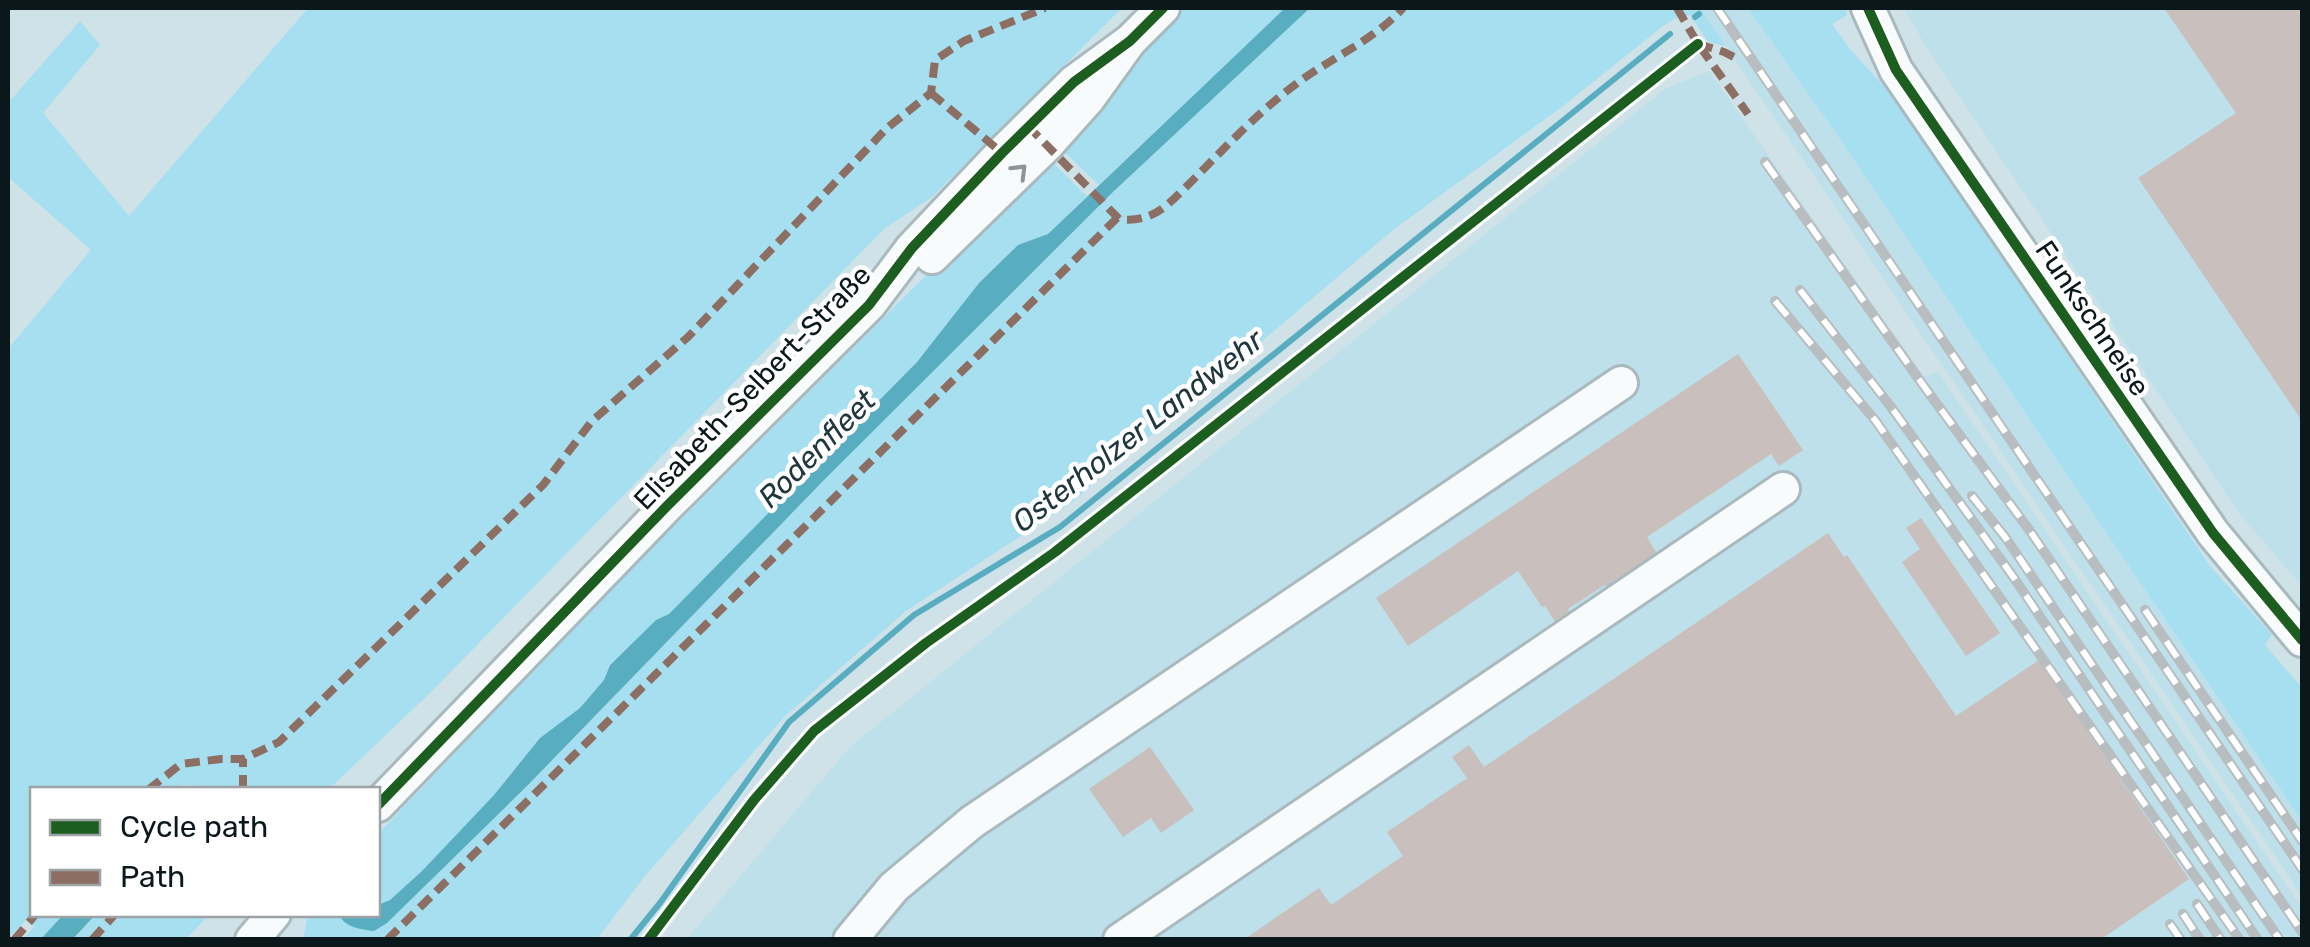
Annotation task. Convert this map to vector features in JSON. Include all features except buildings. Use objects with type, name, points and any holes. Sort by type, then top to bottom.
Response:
[{"type":"street","name":"Elisabeth-Selbert-Straße","points":[[380,803],[869,305],[926,264],[1046,145],[1089,98],[1130,41],[1163,8]]},
{"type":"street","name":"Funkschneise","points":[[1868,8],[1896,70],[2213,533],[2302,640]]},
{"type":"street","points":[[850,940],[894,887],[972,822],[1620,383]]},
{"type":"street","points":[[1120,940],[1782,489]]},
{"type":"street","points":[[252,940],[271,917]]},
{"type":"shaded area","points":[[308,8],[1122,8],[932,197],[884,229],[431,692],[331,787],[30,787],[30,917],[61,917],[41,940],[23,939],[34,927],[26,920],[8,939],[8,349],[91,250],[8,177],[8,103],[80,21],[100,45],[43,113],[129,216]]},
{"type":"shaded area","points":[[1185,8],[1285,8],[1099,185],[1057,145]]},
{"type":"shaded area","points":[[1285,8],[1310,8],[1113,192],[387,923],[374,931],[345,923],[340,917],[380,917],[380,904],[422,871],[494,795],[540,738],[580,708],[604,680],[610,665],[656,620],[669,614],[917,362],[979,283],[1018,245],[1048,234]]},
{"type":"shaded area","points":[[1310,8],[1700,8],[1726,46],[1708,42],[1690,15],[1663,26],[1563,106],[1393,230],[1071,503],[906,611],[784,717],[645,876],[597,939],[303,940],[308,917],[387,923],[1113,192]]},
{"type":"shaded area","points":[[1700,8],[1748,8],[2198,664],[2302,821],[2302,896]]},
{"type":"shaded area","points":[[1748,8],[1845,8],[1847,15],[1832,24],[1892,95],[2210,566],[2272,635],[2265,645],[2302,688],[2302,821],[1831,126]]},
{"type":"shaded area","points":[[1904,8],[2302,8],[2302,586],[2238,512]]},
{"type":"shaded area","points":[[1709,71],[1924,377],[1938,372],[2302,908],[2302,940],[686,940],[850,747],[1665,89]]},
{"type":"shaded area","points":[[1046,156],[1087,196],[1048,234],[1018,245],[979,283],[917,362],[668,615],[656,620],[610,664],[604,680],[580,709],[540,738],[494,795],[422,871],[380,904],[380,832],[595,605]]},
{"type":"shaded area","points":[[61,917],[93,917],[73,939],[41,939]]},
{"type":"shaded area","points":[[93,917],[207,917],[186,939],[73,940]]},
{"type":"waterway","points":[[1695,17],[1699,14]]},
{"type":"waterway","name":"Osterholzer Landwehr","points":[[630,940],[789,722],[914,615],[1060,527],[1670,34]]},
{"type":"railway","points":[[1717,8],[2302,869]]},
{"type":"railway","points":[[1765,162],[2030,531],[2302,932]]},
{"type":"railway","points":[[1800,290],[1891,407],[2014,578],[2258,940]]},
{"type":"railway","points":[[1775,301],[1875,420],[2240,940]]},
{"type":"railway","points":[[1972,496],[2005,537],[2280,940]]},
{"type":"railway","points":[[2145,610],[2302,841]]},
{"type":"railway","points":[[2197,904],[2221,940]]},
{"type":"railway","points":[[2183,914],[2200,940]]},
{"type":"railway","points":[[2170,924],[2181,940]]},
{"type":"marked path","points":[[152,787],[181,764],[243,759],[279,742],[543,485],[592,421],[688,337],[887,128],[931,93],[935,60],[964,41],[1045,8]]},
{"type":"marked path","points":[[1028,126],[1119,219],[1140,219],[1171,202],[1287,91],[1368,38],[1403,8]]},
{"type":"marked path","points":[[1677,8],[1748,114]]},
{"type":"marked path","points":[[1698,44],[1740,60]]},
{"type":"marked path","points":[[931,93],[1002,153]]},
{"type":"marked path","points":[[387,940],[1118,217]]},
{"type":"marked path","points":[[243,759],[243,787]]},
{"type":"marked path","points":[[14,940],[33,917]]},
{"type":"marked path","points":[[92,940],[112,917]]},
{"type":"cycle path","points":[[380,803],[667,506],[869,305],[912,248],[1002,153],[1074,82],[1130,41],[1163,8]]},
{"type":"cycle path","points":[[1868,8],[1896,70],[2213,533],[2302,640]]},
{"type":"cycle path","points":[[648,940],[754,800],[814,731],[926,643],[1055,552],[1698,44]]},
{"type":"water label","name":"Rodenfleet","points":[[817,449]]}]
